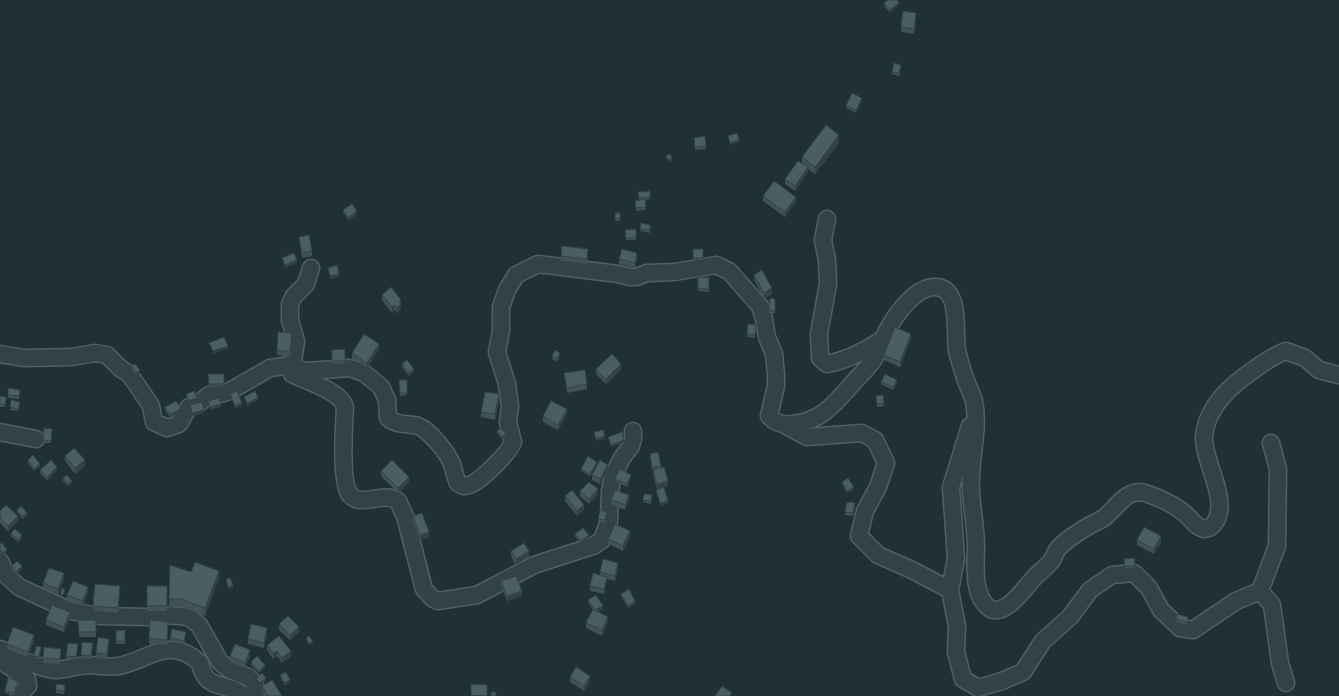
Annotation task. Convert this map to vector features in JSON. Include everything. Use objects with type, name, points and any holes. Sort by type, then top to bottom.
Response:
[{"type":"street","points":[[827,220],[823,240],[828,284],[819,334],[820,358],[827,364],[842,362],[864,352],[882,339]]},
{"type":"street","points":[[0,354],[24,358],[72,357],[95,353],[107,355],[129,374],[137,385],[151,406],[154,422],[167,428],[179,424],[189,407],[199,403],[209,395],[230,391],[270,368],[290,366],[307,372],[350,368],[364,373],[381,387],[386,400],[388,418],[394,422],[414,425],[427,431],[452,463],[458,483],[468,486],[480,478],[508,452],[513,442],[508,422],[510,406],[507,384],[497,348],[501,331],[500,312],[503,299],[516,275],[538,264],[630,277],[647,273],[675,272],[716,265],[724,268],[734,276],[756,301],[762,312],[767,337],[774,354],[776,375],[776,386],[769,416],[772,420],[807,438],[862,433],[875,440],[886,463],[878,487],[865,511],[859,536],[878,555],[950,590]]},
{"type":"street","points":[[290,366],[294,356],[296,341],[290,320],[290,304],[294,296],[306,284],[311,268]]},
{"type":"street","points":[[783,424],[804,423],[822,415],[872,362],[882,339],[901,309],[920,291],[929,287],[945,289],[954,307],[957,349],[971,392],[975,412],[976,435],[970,476],[972,506],[976,524],[977,586],[989,608],[995,611],[1001,610],[1022,593],[1058,550],[1087,527],[1103,519],[1115,505],[1132,493],[1144,493],[1174,506],[1202,528],[1208,529],[1212,527],[1219,508],[1218,490],[1205,449],[1204,439],[1207,422],[1220,400],[1232,386],[1271,358],[1286,351],[1305,358],[1324,373],[1339,375]]},
{"type":"street","points":[[270,368],[325,388],[342,400],[345,407],[342,458],[349,494],[360,500],[390,497],[398,500],[405,516],[424,589],[432,598],[438,601],[477,594],[534,565],[593,546],[602,540],[609,521],[610,491],[613,476],[633,439],[632,431]]},
{"type":"street","points":[[975,412],[961,450],[951,487],[956,559],[950,590],[957,626],[956,652],[963,679],[978,688],[1002,681],[1022,672],[1043,640],[1070,617],[1090,590],[1112,575],[1134,573],[1149,588],[1162,610],[1180,628],[1193,630],[1236,601],[1260,591],[1277,546],[1278,469],[1271,443]]},
{"type":"street","points":[[0,432],[36,439]]},
{"type":"street","points":[[0,561],[8,576],[18,587],[71,611],[82,614],[117,617],[162,615],[190,618],[199,625],[220,662],[230,670],[248,677],[253,682],[260,696]]},
{"type":"street","points":[[1260,591],[1272,605],[1280,662],[1286,682]]},
{"type":"street","points":[[0,649],[46,668],[58,670],[86,666],[118,666],[148,654],[172,650],[180,651],[200,663],[201,672],[213,685],[232,689],[244,696]]},
{"type":"street","points":[[0,660],[22,675],[28,682],[26,690],[19,696]]},
{"type":"building","points":[[888,0],[897,0],[899,2],[890,10],[884,3]]},
{"type":"building","points":[[903,11],[916,13],[914,29],[901,27]]},
{"type":"building","points":[[894,63],[901,65],[899,73],[892,72]]},
{"type":"building","points":[[852,93],[862,98],[856,110],[846,106]]},
{"type":"building","points":[[826,125],[839,135],[815,167],[802,157]]},
{"type":"building","points":[[737,133],[739,140],[730,143],[728,136]]},
{"type":"building","points":[[705,136],[706,146],[695,147],[694,138]]},
{"type":"building","points":[[670,154],[672,158],[668,160],[666,156]]},
{"type":"building","points":[[798,161],[808,167],[795,186],[785,179]]},
{"type":"building","points":[[774,181],[796,197],[785,212],[763,196]]},
{"type":"building","points":[[650,191],[650,197],[639,198],[638,192]]},
{"type":"building","points":[[645,199],[646,207],[636,208],[635,201]]},
{"type":"building","points":[[352,204],[357,211],[349,217],[343,210]]},
{"type":"building","points":[[615,213],[620,213],[620,218],[615,219]]},
{"type":"building","points":[[641,223],[650,225],[650,230],[640,229]]},
{"type":"building","points":[[636,229],[636,238],[626,238],[625,230]]},
{"type":"building","points":[[309,235],[312,251],[302,253],[299,237]]},
{"type":"building","points":[[562,246],[588,249],[587,259],[561,256]]},
{"type":"building","points":[[622,249],[637,253],[635,263],[619,259]]},
{"type":"building","points":[[693,249],[703,249],[703,258],[693,258]]},
{"type":"building","points":[[294,253],[297,260],[285,265],[282,258]]},
{"type":"building","points":[[337,265],[339,274],[330,276],[328,268]]},
{"type":"building","points":[[762,270],[772,288],[764,293],[754,275]]},
{"type":"building","points":[[698,277],[709,278],[709,289],[698,289]]},
{"type":"building","points":[[391,287],[401,300],[399,302],[401,304],[397,308],[395,305],[392,307],[382,295]]},
{"type":"building","points":[[770,298],[775,299],[775,311],[769,310]]},
{"type":"building","points":[[748,324],[756,325],[755,335],[747,334]]},
{"type":"building","points":[[895,327],[911,334],[900,362],[884,355]]},
{"type":"building","points":[[278,332],[292,333],[290,352],[277,350]]},
{"type":"building","points":[[364,334],[379,344],[367,363],[352,353]]},
{"type":"building","points":[[224,337],[228,346],[213,351],[209,343]]},
{"type":"building","points":[[345,349],[345,361],[332,361],[332,350]]},
{"type":"building","points":[[555,350],[560,353],[557,359],[552,356]]},
{"type":"building","points":[[612,354],[621,364],[606,379],[596,369]]},
{"type":"building","points":[[407,360],[414,369],[409,373],[402,364]]},
{"type":"building","points":[[135,364],[140,370],[136,373],[131,366]]},
{"type":"building","points":[[585,370],[587,384],[567,388],[564,373]]},
{"type":"building","points":[[208,374],[224,374],[224,384],[209,384]]},
{"type":"building","points":[[885,374],[897,380],[893,387],[881,382]]},
{"type":"building","points":[[399,380],[407,380],[407,393],[400,393]]},
{"type":"building","points":[[8,388],[20,390],[19,396],[8,395]]},
{"type":"building","points":[[194,391],[197,398],[189,401],[186,394]]},
{"type":"building","points":[[237,391],[242,403],[235,406],[230,394]]},
{"type":"building","points":[[255,391],[258,398],[247,403],[244,397]]},
{"type":"building","points":[[485,392],[499,394],[495,414],[481,412]]},
{"type":"building","points":[[883,395],[884,404],[877,404],[876,396]]},
{"type":"building","points":[[0,396],[6,397],[5,405],[0,404]]},
{"type":"building","points":[[219,398],[221,404],[210,407],[208,401]]},
{"type":"building","points":[[11,400],[20,402],[18,409],[10,407]]},
{"type":"building","points":[[176,401],[181,408],[170,415],[165,407]]},
{"type":"building","points":[[551,401],[567,409],[558,425],[543,416]]},
{"type":"building","points":[[202,402],[204,410],[192,413],[190,405]]},
{"type":"building","points":[[44,428],[52,429],[51,441],[43,440]]},
{"type":"building","points":[[501,428],[506,434],[502,437],[497,431]]},
{"type":"building","points":[[603,430],[605,436],[596,439],[594,432]]},
{"type":"building","points":[[622,432],[624,440],[611,445],[608,437]]},
{"type":"building","points":[[74,448],[85,460],[75,468],[65,456]]},
{"type":"building","points":[[658,452],[661,466],[652,467],[650,454]]},
{"type":"building","points":[[33,455],[40,464],[34,469],[28,460]]},
{"type":"building","points":[[588,456],[597,462],[590,474],[581,469]]},
{"type":"building","points":[[51,460],[57,467],[47,477],[40,470]]},
{"type":"building","points":[[392,460],[409,477],[398,488],[381,471]]},
{"type":"building","points":[[600,460],[608,465],[600,479],[592,475]]},
{"type":"building","points":[[664,467],[668,481],[657,484],[653,470]]},
{"type":"building","points":[[620,469],[631,475],[627,484],[615,479]]},
{"type":"building","points":[[67,475],[72,481],[68,484],[63,478]]},
{"type":"building","points":[[848,478],[854,487],[847,491],[842,482]]},
{"type":"building","points":[[589,482],[598,489],[589,499],[580,491]]},
{"type":"building","points":[[664,487],[668,501],[660,503],[656,490]]},
{"type":"building","points":[[572,490],[584,505],[577,511],[565,496]]},
{"type":"building","points":[[615,490],[629,495],[625,505],[611,499]]},
{"type":"building","points":[[644,494],[652,495],[651,501],[643,500]]},
{"type":"building","points":[[847,502],[855,503],[853,513],[845,512]]},
{"type":"building","points":[[6,505],[18,516],[8,526],[0,518],[0,511]]},
{"type":"building","points":[[21,506],[27,513],[23,516],[17,510]]},
{"type":"building","points":[[600,510],[607,512],[605,520],[598,519]]},
{"type":"building","points":[[422,513],[429,532],[420,535],[413,516]]},
{"type":"building","points":[[615,524],[630,531],[623,546],[608,539]]},
{"type":"building","points":[[1144,527],[1161,536],[1154,549],[1137,540]]},
{"type":"building","points":[[583,528],[589,535],[581,541],[575,534]]},
{"type":"building","points":[[15,529],[22,535],[18,540],[11,533]]},
{"type":"building","points":[[2,543],[7,550],[2,553],[0,544]]},
{"type":"building","points":[[524,543],[529,551],[516,559],[511,551]]},
{"type":"building","points":[[1134,558],[1135,566],[1125,566],[1124,559]]},
{"type":"building","points":[[603,559],[618,563],[615,576],[600,572]]},
{"type":"building","points":[[17,561],[22,566],[16,572],[12,566]]},
{"type":"building","points":[[195,562],[219,571],[205,608],[181,599],[169,599],[170,565],[191,572]]},
{"type":"building","points":[[49,568],[64,573],[58,589],[43,583]]},
{"type":"building","points":[[593,573],[607,577],[604,589],[590,586]]},
{"type":"building","points":[[516,576],[522,591],[507,596],[501,581]]},
{"type":"building","points":[[230,578],[233,585],[228,587],[226,579]]},
{"type":"building","points":[[73,581],[88,587],[83,601],[67,595]]},
{"type":"building","points":[[95,584],[120,586],[118,608],[93,606]]},
{"type":"building","points":[[147,586],[167,586],[167,606],[147,606]]},
{"type":"building","points":[[62,588],[65,589],[63,595],[60,594]]},
{"type":"building","points":[[629,589],[635,601],[628,606],[621,594]]},
{"type":"building","points":[[596,595],[603,606],[595,610],[588,600]]},
{"type":"building","points":[[52,605],[70,612],[64,627],[46,620]]},
{"type":"building","points":[[593,609],[608,617],[602,630],[586,623]]},
{"type":"building","points":[[1177,614],[1188,617],[1187,622],[1176,619]]},
{"type":"building","points":[[288,616],[299,627],[290,635],[279,624]]},
{"type":"building","points":[[78,620],[96,620],[96,632],[79,632]]},
{"type":"building","points":[[150,620],[168,622],[167,640],[149,638]]},
{"type":"building","points":[[251,624],[267,628],[264,643],[248,639]]},
{"type":"building","points":[[13,627],[34,635],[28,652],[7,644]]},
{"type":"building","points":[[172,629],[186,632],[184,641],[170,638]]},
{"type":"building","points":[[125,630],[125,641],[116,641],[116,631]]},
{"type":"building","points":[[279,636],[291,651],[282,658],[277,651],[273,653],[267,645]]},
{"type":"building","points":[[309,636],[313,642],[309,644],[306,638]]},
{"type":"building","points":[[98,637],[109,639],[107,654],[96,653]]},
{"type":"building","points":[[82,642],[93,643],[91,656],[81,655]]},
{"type":"building","points":[[68,643],[78,644],[76,657],[66,656]]},
{"type":"building","points":[[235,644],[250,650],[245,663],[230,656]]},
{"type":"building","points":[[36,646],[41,647],[39,657],[34,656]]},
{"type":"building","points":[[44,647],[61,649],[60,659],[43,658]]},
{"type":"building","points":[[257,656],[265,665],[259,671],[251,662]]},
{"type":"building","points":[[576,667],[590,676],[584,686],[570,677]]},
{"type":"building","points":[[286,672],[290,680],[284,683],[280,675]]},
{"type":"building","points":[[262,673],[266,678],[260,683],[256,679]]},
{"type":"building","points":[[8,678],[18,681],[14,693],[5,690]]},
{"type":"building","points":[[272,680],[282,696],[268,696],[262,686]]},
{"type":"building","points":[[56,684],[65,685],[64,691],[56,690]]},
{"type":"building","points":[[471,684],[487,685],[487,696],[471,695]]},
{"type":"building","points":[[722,686],[732,693],[730,696],[715,696]]},
{"type":"building","points":[[491,692],[496,692],[496,696],[491,696]]}]
